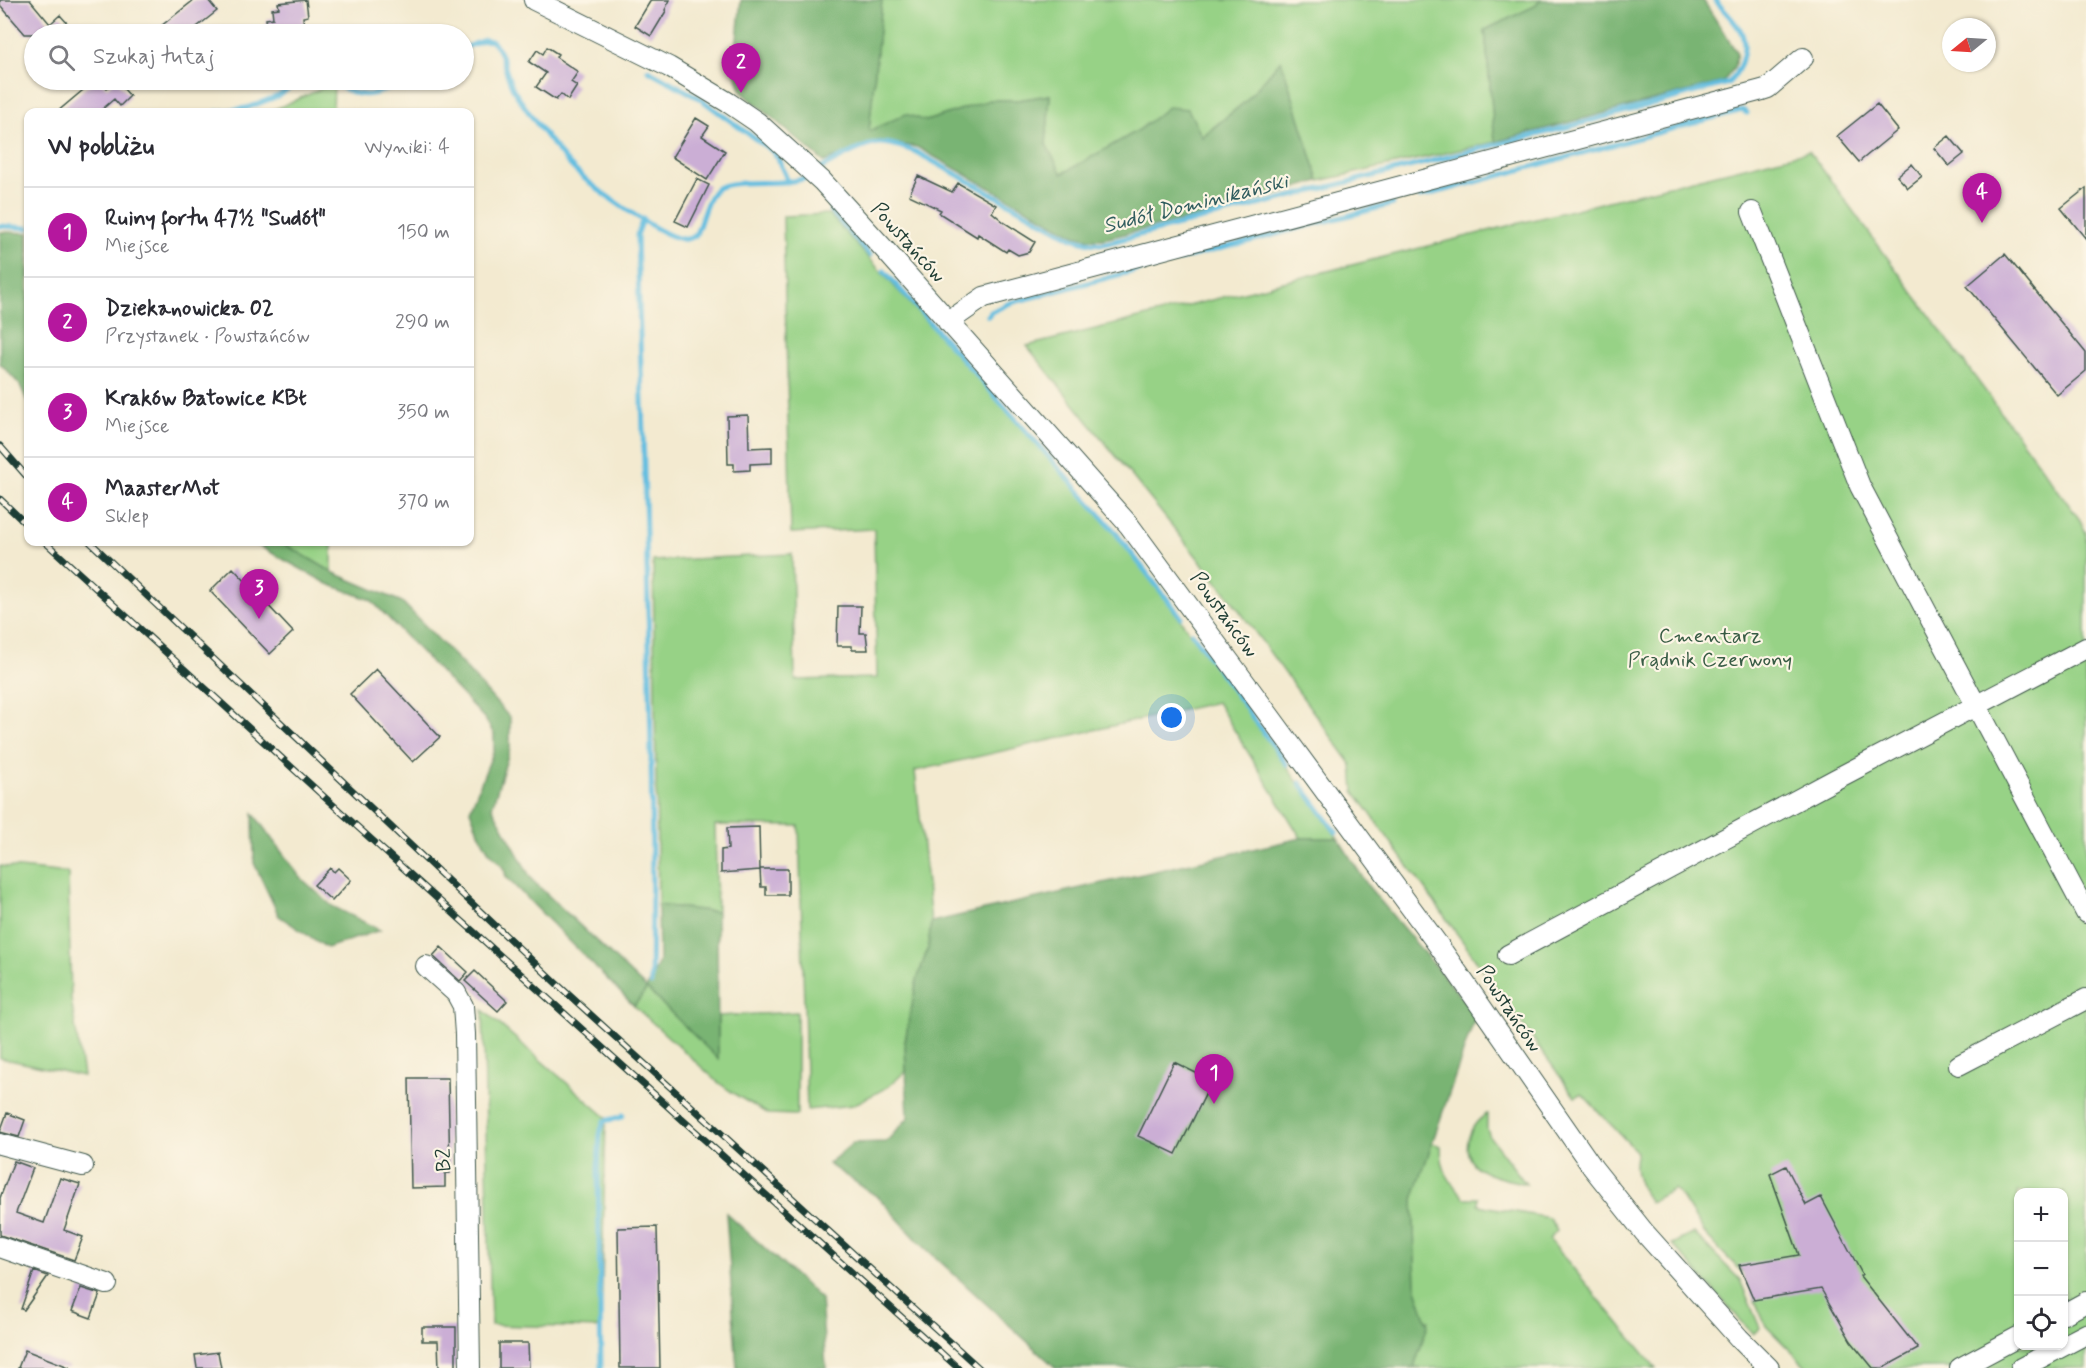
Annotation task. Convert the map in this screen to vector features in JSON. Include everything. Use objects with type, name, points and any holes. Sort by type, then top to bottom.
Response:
[{"type":"street","name":"Powstańców","points":[[534,0],[669,67],[702,86],[757,122],[822,181],[1129,525],[1439,946],[1593,1168],[1644,1232],[1769,1368]]},
{"type":"street","points":[[948,322],[984,297],[1762,90],[1768,88],[1803,58]]},
{"type":"street","points":[[1752,212],[1860,486],[2086,913]]},
{"type":"street","points":[[1508,955],[2086,648]]},
{"type":"street","name":"B2","points":[[426,966],[456,993],[463,1006],[470,1368]]},
{"type":"street","points":[[1959,1065],[2086,999]]},
{"type":"street","points":[[0,1144],[83,1166]]},
{"type":"street","points":[[0,1246],[107,1284]]},
{"type":"street","points":[[2068,1312],[2086,1302]]},
{"type":"street","points":[[2021,1368],[2086,1334]]},
{"type":"street","points":[[1960,1368],[2014,1340]]},
{"type":"green space","points":[[741,0],[882,0],[869,131],[906,114],[926,121],[990,100],[1018,100],[1050,95],[1046,144],[1062,174],[1139,130],[1168,107],[1188,109],[1202,137],[1246,101],[1281,60],[1319,181],[1218,212],[1103,239],[1090,239],[1074,235],[917,147],[879,141],[824,162],[742,92],[734,69]]},
{"type":"green space","points":[[882,0],[1541,0],[1535,6],[1485,30],[1495,142],[1319,181],[1281,60],[1246,101],[1201,137],[1168,107],[1139,130],[1062,174],[1046,145],[1050,95],[1018,100],[990,100],[926,121],[869,131]]},
{"type":"green space","points":[[1541,0],[1703,0],[1737,53],[1734,68],[1723,82],[1495,142],[1485,30],[1535,6]]},
{"type":"green space","points":[[318,90],[334,90],[333,108],[278,108]]},
{"type":"green space","name":"Cmentarz Prądnik Czerwony","points":[[1809,151],[2080,520],[2086,533],[2086,1368],[1808,1368],[1766,1326],[1743,1273],[1707,1237],[1674,1189],[1650,1202],[1637,1178],[1635,1159],[1637,1152],[1582,1094],[1575,1097],[1354,791],[1352,765],[1231,599],[1027,346]]},
{"type":"green space","points":[[829,214],[1118,533],[1338,838],[1301,838],[1217,702],[915,771],[931,922],[928,948],[917,980],[905,1041],[906,1071],[888,1087],[853,1105],[807,1110],[799,826],[715,825],[717,912],[658,905],[653,561],[792,554],[795,680],[877,678],[874,529],[791,533],[783,216]]},
{"type":"green space","points":[[0,232],[24,233],[24,394],[20,385],[0,363]]},
{"type":"green space","points":[[259,546],[288,546],[332,572],[402,602],[510,718],[510,749],[492,807],[532,880],[646,988],[659,962],[658,905],[717,912],[718,1059],[647,989],[634,1006],[506,877],[501,866],[485,845],[470,810],[494,750],[494,734],[485,719],[371,600],[328,584]]},
{"type":"green space","points":[[288,546],[332,546],[332,572]]},
{"type":"green space","points":[[253,813],[300,877],[332,906],[380,930],[327,948],[279,916],[254,863]]},
{"type":"green space","points":[[1301,838],[1338,838],[1368,886],[1476,1015],[1413,1199],[1416,1289],[1428,1324],[1414,1368],[1056,1368],[920,1243],[878,1197],[828,1164],[853,1143],[886,1142],[908,1118],[905,1041],[917,980],[928,948],[931,922]]},
{"type":"green space","points":[[0,866],[68,873],[71,999],[83,1076],[0,1058]]},
{"type":"green space","points":[[646,988],[718,1058],[718,1016],[797,1012],[797,1115],[768,1114],[719,1083],[634,1006]]},
{"type":"green space","points":[[483,1010],[606,1117],[601,1328],[491,1325]]},
{"type":"green space","points":[[1487,1114],[1487,1129],[1490,1137],[1526,1184],[1486,1173],[1471,1161],[1468,1152],[1469,1137],[1477,1122]]},
{"type":"green space","points":[[1432,1143],[1441,1146],[1442,1162],[1446,1174],[1464,1198],[1478,1198],[1478,1205],[1549,1218],[1557,1231],[1549,1239],[1656,1368],[1414,1368],[1429,1320],[1426,1320],[1416,1289],[1413,1199]]},
{"type":"green space","points":[[726,1213],[821,1299],[826,1368],[737,1368]]},
{"type":"green space","points":[[1694,1233],[1740,1280],[1760,1328],[1753,1334],[1672,1244]]},
{"type":"building","points":[[0,0],[30,0],[50,24],[24,24],[24,33],[0,5]]},
{"type":"building","points":[[194,0],[208,0],[217,11],[201,24],[164,24]]},
{"type":"building","points":[[306,0],[308,16],[303,17],[304,24],[266,24],[266,19],[273,18],[272,9],[279,8],[278,3]]},
{"type":"building","points":[[651,0],[670,0],[651,36],[635,26]]},
{"type":"building","points":[[60,15],[68,24],[50,24]]},
{"type":"building","points":[[547,47],[558,54],[556,57],[578,72],[571,82],[577,86],[568,100],[561,94],[556,100],[536,87],[546,73],[529,62],[537,50],[543,54]]},
{"type":"building","points":[[83,90],[125,90],[130,96],[120,106],[114,99],[104,108],[62,108]]},
{"type":"building","points":[[1877,104],[1898,130],[1859,162],[1837,136]]},
{"type":"building","points":[[696,118],[709,126],[702,136],[725,151],[707,180],[672,157]]},
{"type":"building","points":[[1949,136],[1964,154],[1949,166],[1934,148]]},
{"type":"building","points":[[1912,164],[1922,177],[1908,188],[1897,176]]},
{"type":"building","points":[[918,176],[952,192],[958,183],[996,205],[992,212],[1035,242],[1029,252],[1018,255],[1008,249],[1006,252],[939,213],[941,210],[909,195]]},
{"type":"building","points":[[697,179],[709,185],[688,227],[675,221]]},
{"type":"building","points":[[2086,188],[2086,239],[2061,208]]},
{"type":"building","points":[[2005,254],[2086,353],[2086,371],[2057,395],[1967,286]]},
{"type":"building","points":[[748,415],[749,448],[772,447],[772,463],[750,464],[750,470],[734,471],[734,464],[728,464],[727,416]]},
{"type":"building","points":[[233,568],[293,632],[270,654],[210,591]]},
{"type":"building","points":[[838,606],[861,606],[860,633],[866,633],[868,650],[852,650],[852,646],[837,646]]},
{"type":"building","points":[[376,669],[440,737],[413,762],[350,694]]},
{"type":"building","points":[[759,827],[760,870],[721,873],[721,850],[728,849],[727,828]]},
{"type":"building","points":[[330,868],[334,872],[338,868],[351,880],[332,901],[314,885]]},
{"type":"building","points":[[760,869],[788,869],[788,895],[766,895],[766,887],[761,887]]},
{"type":"building","points":[[441,947],[468,972],[460,981],[433,956]]},
{"type":"building","points":[[475,971],[507,1001],[498,1011],[465,981]]},
{"type":"building","points":[[1174,1062],[1212,1081],[1176,1154],[1138,1136]]},
{"type":"building","points":[[409,1078],[448,1078],[450,1173],[445,1173],[445,1187],[411,1188]]},
{"type":"building","points":[[7,1113],[25,1120],[19,1137],[0,1132]]},
{"type":"building","points":[[14,1161],[33,1168],[16,1213],[44,1223],[60,1178],[80,1184],[64,1230],[83,1237],[74,1260],[0,1235],[0,1198]]},
{"type":"building","points":[[1786,1166],[1806,1205],[1821,1197],[1862,1274],[1860,1276],[1918,1349],[1883,1368],[1873,1368],[1851,1341],[1821,1289],[1754,1300],[1739,1265],[1799,1255],[1770,1174]]},
{"type":"building","points":[[657,1227],[660,1368],[620,1368],[618,1228]]},
{"type":"building","points":[[34,1271],[48,1276],[24,1310],[21,1309]]},
{"type":"building","points":[[81,1288],[100,1294],[91,1318],[72,1311]]},
{"type":"building","points":[[422,1327],[456,1327],[456,1368],[439,1368],[438,1341],[422,1341]]},
{"type":"building","points":[[499,1343],[528,1343],[529,1368],[499,1368]]},
{"type":"building","points":[[25,1350],[69,1367],[69,1368],[18,1368]]},
{"type":"building","points":[[218,1352],[221,1368],[197,1368],[195,1355]]},
{"type":"waterway","name":"Sudół Dominikański","points":[[817,171],[847,154],[872,144],[893,144],[916,152],[1072,238],[1103,244],[1579,124],[1728,83],[1742,60],[1744,40],[1737,25],[1715,0]]},
{"type":"waterway","name":"Sudół Dominikański","points":[[474,44],[484,40],[492,41],[497,47],[512,88],[572,167],[624,208],[671,235],[684,239],[695,236],[710,197],[720,187],[743,183],[787,182],[810,176]]},
{"type":"waterway","points":[[648,70],[699,98],[772,151],[778,158],[788,182]]},
{"type":"waterway","name":"Sudół Dominikański","points":[[247,108],[278,96],[287,90]]},
{"type":"waterway","name":"Sudół Dominikański","points":[[347,90],[368,95],[385,90]]},
{"type":"waterway","points":[[1420,197],[1742,110],[1747,113]]},
{"type":"waterway","points":[[988,316],[991,312],[1010,303],[1393,204]]},
{"type":"waterway","points":[[830,210],[870,255]]},
{"type":"waterway","points":[[643,219],[637,235],[650,703],[651,984]]},
{"type":"waterway","name":"Sudół Dominikański","points":[[0,226],[24,228]]},
{"type":"waterway","points":[[884,271],[1111,527],[1181,617]]},
{"type":"waterway","points":[[1192,633],[1287,765]]},
{"type":"waterway","points":[[1300,783],[1336,832]]},
{"type":"waterway","points":[[601,1368],[598,1168],[600,1133],[604,1121],[623,1115]]},
{"type":"railway","points":[[0,446],[24,473]]},
{"type":"railway","points":[[0,499],[24,522]]},
{"type":"railway","points":[[49,546],[958,1368]]},
{"type":"railway","points":[[94,546],[557,984],[979,1368]]},
{"type":"place","name":"Dziekanowicka 02","points":[[741,93]]},
{"type":"place","name":"MaasterMot","points":[[1982,223]]},
{"type":"place","name":"Kraków Batowice KBt","points":[[259,619]]},
{"type":"place","name":"Ruiny fortu 47½ \"Sudół\"","points":[[1214,1104]]}]
